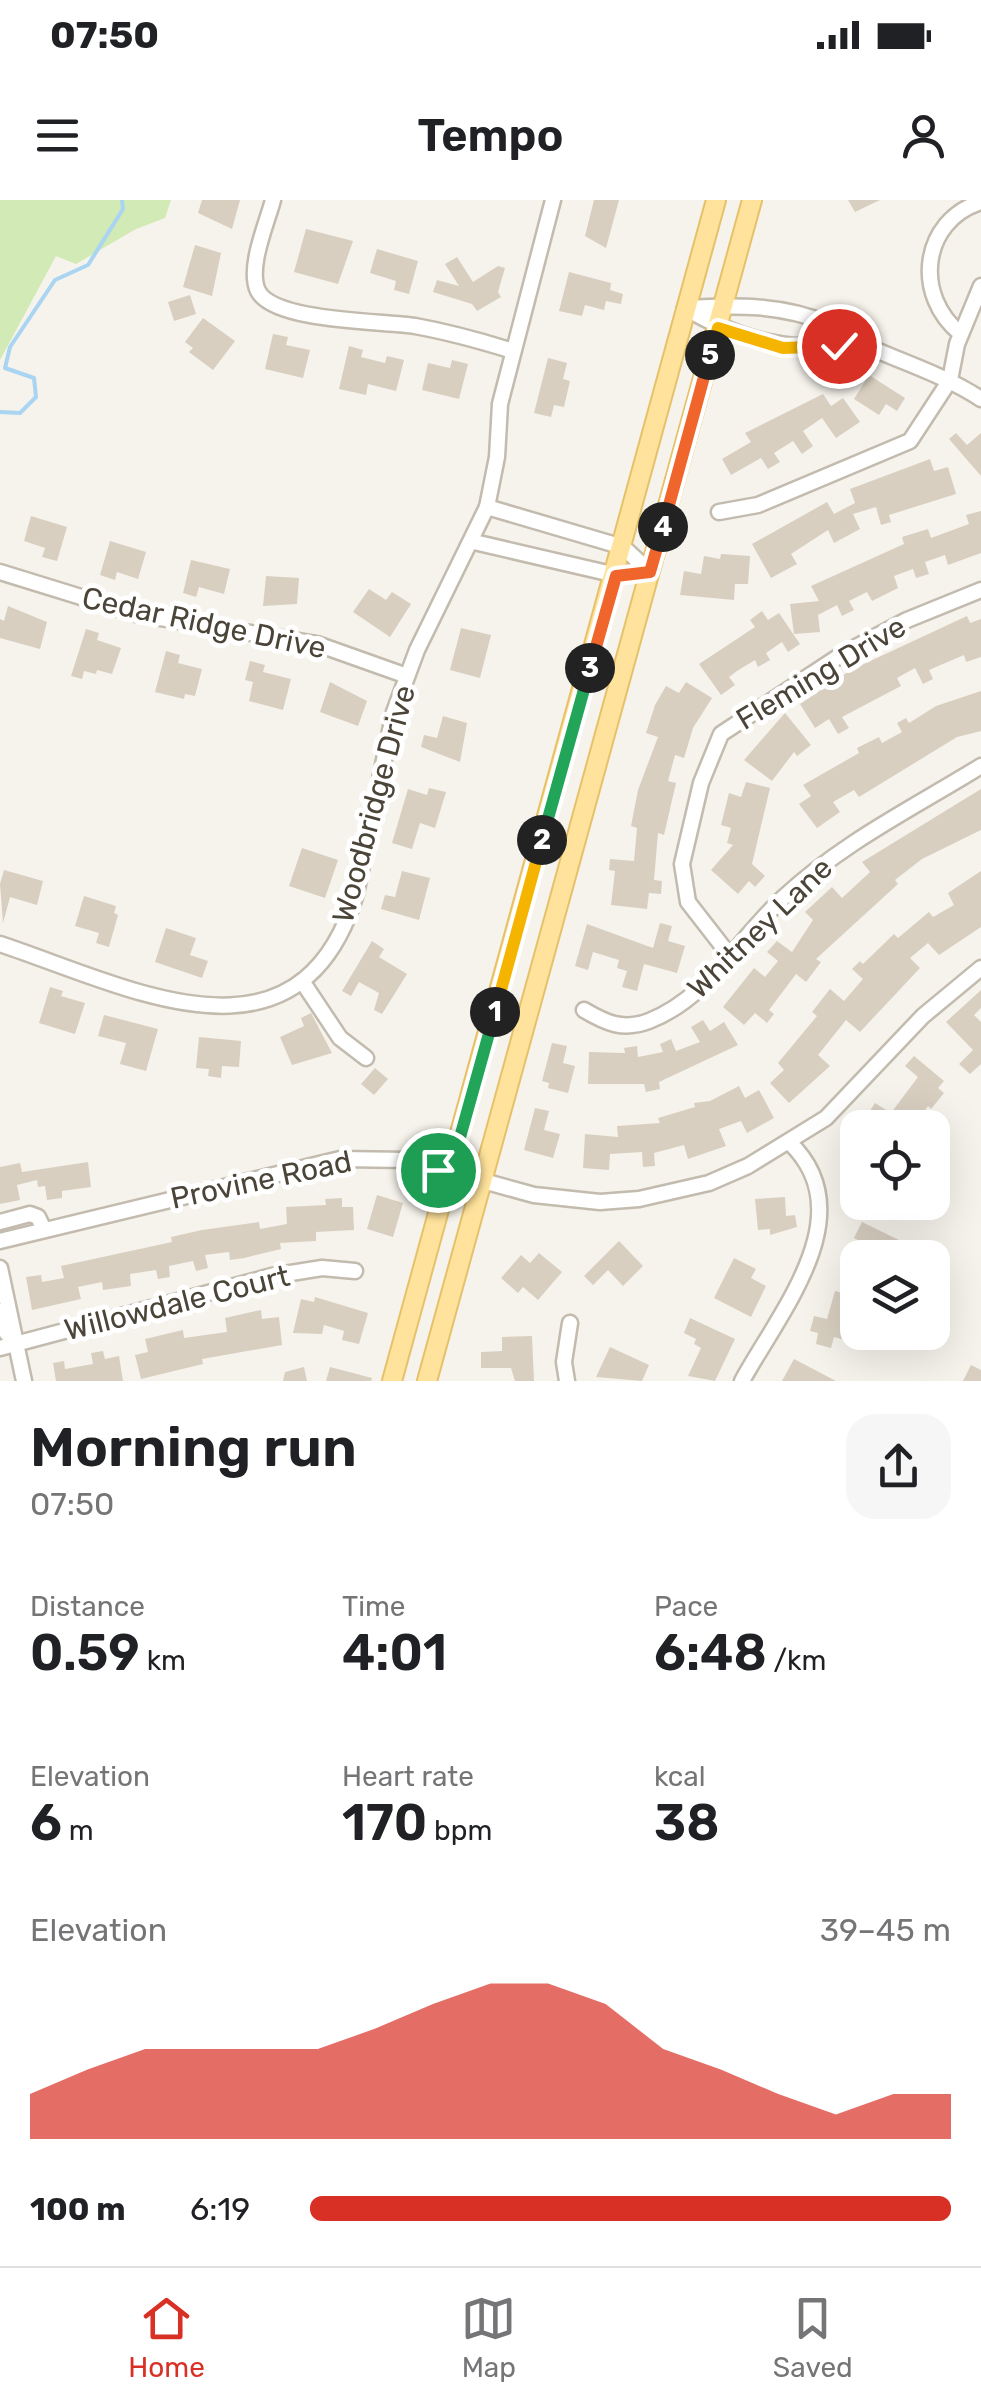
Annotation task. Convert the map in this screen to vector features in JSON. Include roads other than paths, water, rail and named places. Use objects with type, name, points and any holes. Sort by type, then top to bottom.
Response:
[{"type":"main road","points":[[392,1381],[616,576],[684,308],[716,200]]},
{"type":"main road","points":[[428,1381],[752,200]]},
{"type":"street","points":[[273,200],[256,277],[258,291],[268,301],[326,317],[417,327],[513,350]]},
{"type":"street","name":"Woodbridge Drive","points":[[0,944],[194,1007],[238,1006],[302,981],[326,958],[347,922],[379,772],[407,676],[431,619],[474,542],[487,506],[513,350],[553,200]]},
{"type":"street","points":[[961,334],[945,322],[932,299],[931,258],[952,220],[981,202]]},
{"type":"street","points":[[719,512],[758,505],[910,441],[950,380],[961,334],[981,286]]},
{"type":"street","points":[[684,308],[724,306],[798,312],[835,326],[860,344],[950,380],[981,399]]},
{"type":"street","points":[[684,308],[718,328],[783,348],[860,344]]},
{"type":"street","points":[[487,506],[623,547],[650,572]]},
{"type":"street","points":[[474,542],[616,576],[650,572]]},
{"type":"street","name":"Cedar Ridge Drive","points":[[0,572],[136,614],[318,644],[407,676]]},
{"type":"street","name":"Fleming Drive","points":[[730,956],[688,902],[682,864],[700,784],[722,734],[841,654],[907,620],[981,590]]},
{"type":"street","name":"Whitney Lane","points":[[584,1010],[610,1026],[646,1023],[677,1008],[782,898],[833,856],[885,819],[981,766]]},
{"type":"street","name":"Provine Road","points":[[0,1241],[340,1158],[407,1160],[534,1195],[600,1202],[639,1199],[709,1182],[789,1142],[826,1118],[923,1016],[979,972]]},
{"type":"street","points":[[302,981],[340,1038],[366,1058]]},
{"type":"street","points":[[742,1381],[818,1240],[820,1187],[809,1160],[789,1142]]},
{"type":"street","points":[[0,1222],[30,1214],[38,1217],[44,1230]]},
{"type":"street","points":[[0,1268],[8,1346]]},
{"type":"street","name":"Willowdale Court","points":[[8,1346],[272,1276],[322,1268],[355,1271]]},
{"type":"street","points":[[0,1311],[8,1346],[24,1381]]},
{"type":"street","points":[[567,1381],[564,1362],[570,1324]]},
{"type":"waterway","points":[[0,412],[20,413],[36,397],[34,378],[5,368],[10,347],[55,280],[88,265],[123,209],[122,200]]}]
